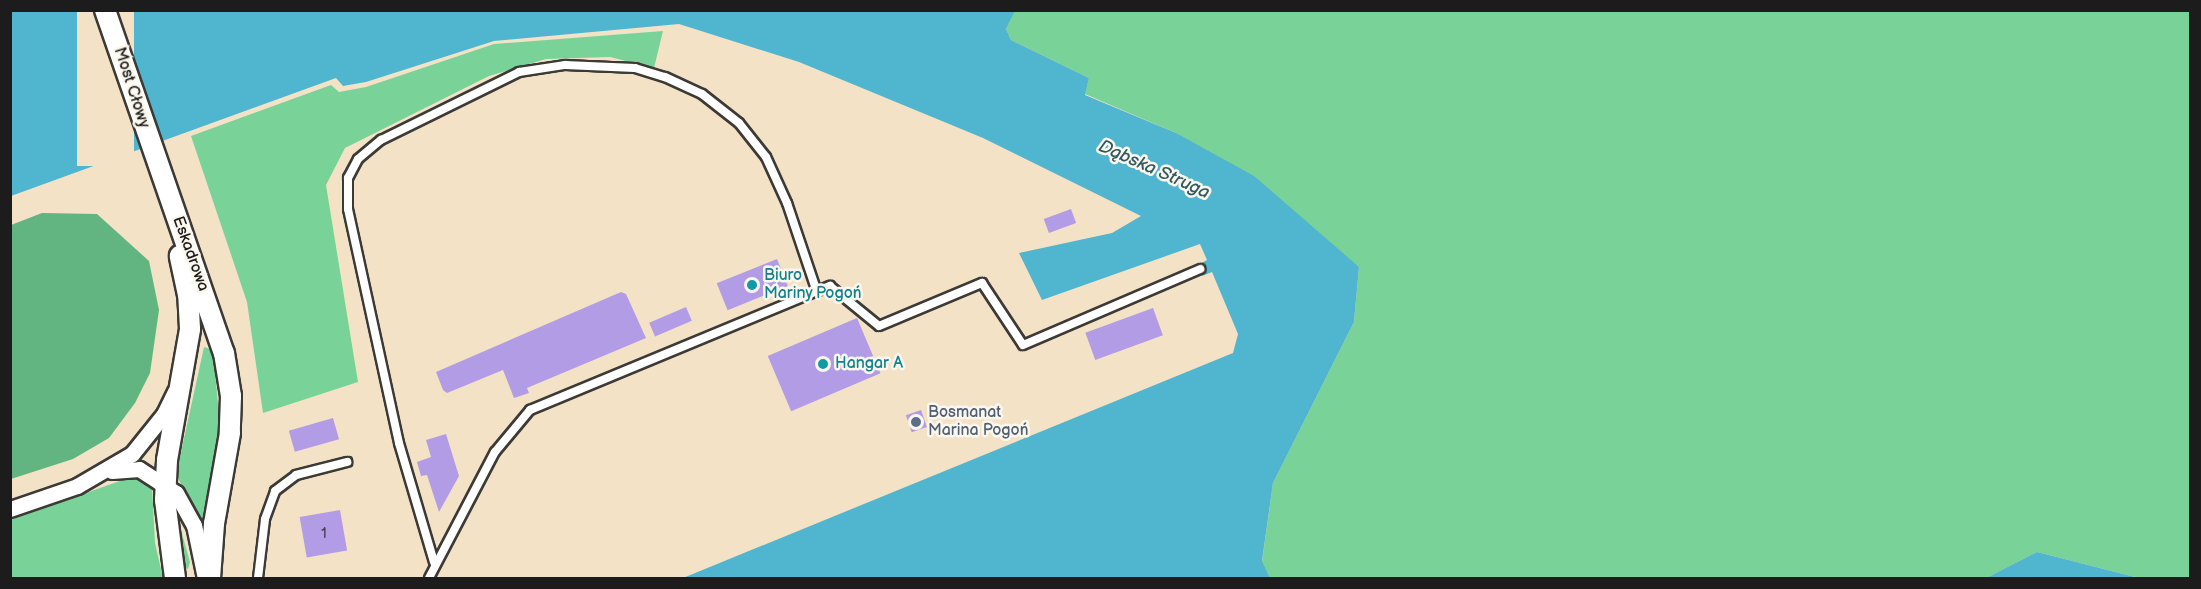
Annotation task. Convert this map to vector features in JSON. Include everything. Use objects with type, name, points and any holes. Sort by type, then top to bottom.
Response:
[{"type":"street","name":"Most Cłowy","points":[[105,10],[157,166]]},
{"type":"street","name":"Eskadrowa","points":[[157,166],[188,295],[186,360],[166,484],[175,579]]},
{"type":"street","name":"Eskadrowa","points":[[157,166],[224,352],[231,396],[230,433],[205,577]]},
{"type":"street","name":"Eskadrowa","points":[[101,474],[148,438],[164,414],[186,360]]},
{"type":"street","name":"Eskadrowa","points":[[10,509],[101,474],[139,468],[166,484],[186,507],[194,525],[205,577]]},
{"type":"lane","points":[[434,562],[399,444],[348,209],[348,178],[358,159],[381,140],[519,72],[565,65],[635,68],[665,77],[702,94],[739,123],[766,157],[787,204],[817,292]]},
{"type":"lane","points":[[429,579],[434,562],[495,452],[531,410],[830,286],[879,326],[982,283],[1023,345],[1200,269]]},
{"type":"lane","points":[[258,579],[265,519],[275,491],[296,476],[347,462]]},
{"type":"green space","points":[[1015,10],[2190,11],[2190,578],[2139,578],[2037,552],[1986,578],[1270,578],[1262,562],[1273,483],[1354,322],[1359,267],[1176,133],[1085,94],[1089,78],[1011,40],[1006,29]]},
{"type":"green space","points":[[663,31],[654,68],[610,57],[546,59],[489,76],[345,148],[326,185],[358,382],[263,413],[247,302],[191,136],[331,85],[339,92],[366,87],[494,44]]},
{"type":"green space","points":[[42,213],[97,214],[149,261],[159,310],[150,373],[135,403],[109,438],[73,459],[11,479],[11,225]]},
{"type":"green space","points":[[204,347],[213,350],[219,415],[214,469],[205,520],[201,520],[176,475]]},
{"type":"green space","points":[[131,477],[152,486],[155,543],[163,578],[11,578],[10,520]]},
{"type":"green space","points":[[175,509],[190,562],[188,569],[182,567]]},
{"type":"water","name":"Dąbska Struga","points":[[10,11],[1015,11],[1006,29],[1011,40],[1089,78],[1085,95],[1176,133],[1254,176],[1359,267],[1354,322],[1273,483],[1262,561],[1270,578],[683,578],[1233,353],[1238,334],[1212,272],[1202,276],[1198,265],[1207,260],[1200,244],[1042,300],[1019,253],[1112,233],[1141,216],[983,138],[799,62],[679,24],[494,41],[366,82],[343,86],[336,78],[11,196]]},
{"type":"water","points":[[2037,552],[2139,578],[1986,578]]},
{"type":"pier","points":[[77,11],[134,11],[134,166],[77,166]]},
{"type":"building","points":[[1071,209],[1076,223],[1049,233],[1044,219]]},
{"type":"building","name":"Biuro Mariny Pogoń","points":[[777,259],[788,286],[728,310],[717,283]]},
{"type":"building","points":[[621,292],[626,294],[646,338],[527,388],[529,393],[514,398],[503,370],[447,393],[443,390],[436,372]]},
{"type":"building","points":[[686,307],[692,321],[655,336],[649,323]]},
{"type":"building","points":[[1153,308],[1163,335],[1095,360],[1085,333]]},
{"type":"building","name":"Hangar A","points":[[857,318],[880,373],[791,411],[768,356]]},
{"type":"building","points":[[921,410],[927,427],[912,432],[906,415]]},
{"type":"building","points":[[333,418],[339,439],[295,452],[289,431]]},
{"type":"building","points":[[446,434],[459,476],[439,512],[427,475],[421,476],[417,462],[431,457],[426,440]]},
{"type":"building","points":[[340,510],[347,550],[307,557],[300,517]]},
{"type":"place","name":"Biuro Mariny Pogoń","points":[[752,285]]},
{"type":"place","name":"Hangar A","points":[[823,364]]},
{"type":"place","name":"Bosmanat Marina Pogoń","points":[[916,422]]}]
